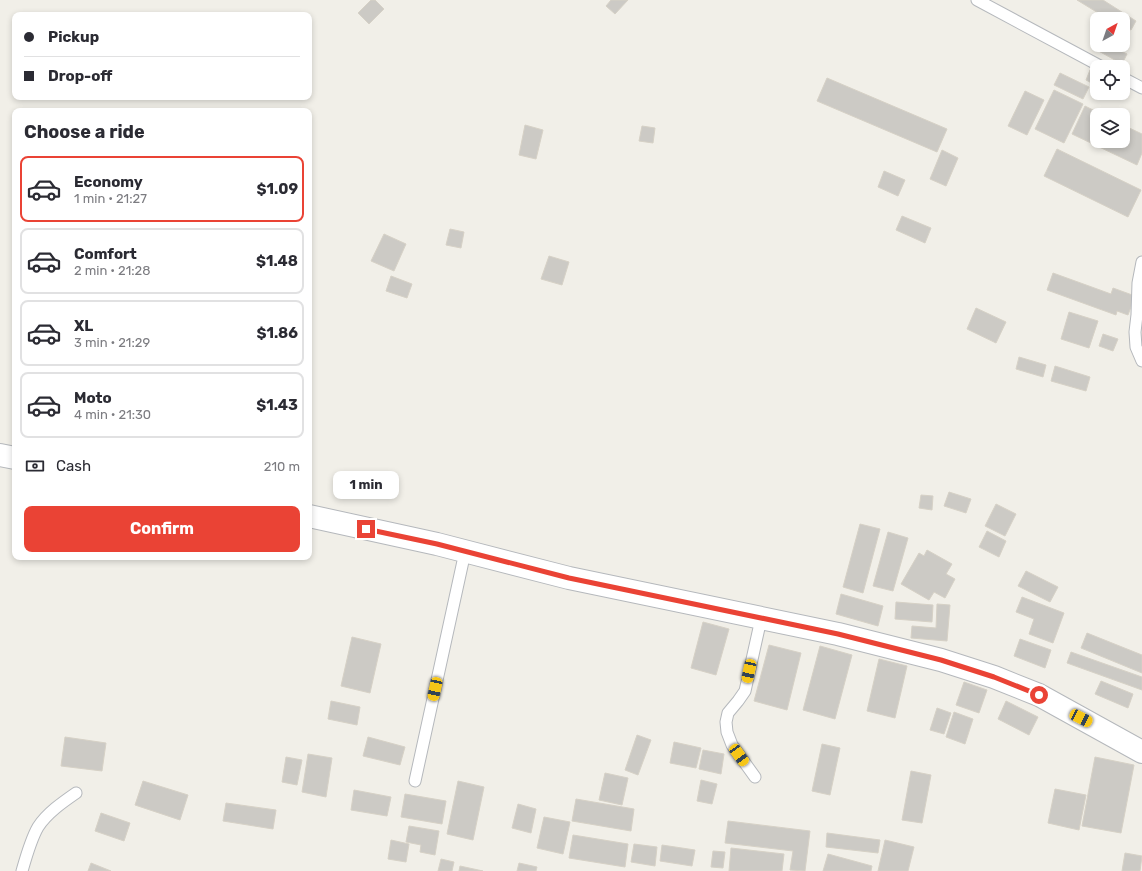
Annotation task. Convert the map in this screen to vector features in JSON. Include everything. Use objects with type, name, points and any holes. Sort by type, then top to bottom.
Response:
[{"type":"street","points":[[0,455],[12,457]]},
{"type":"street","points":[[312,517],[437,544],[569,578],[838,634],[941,660],[994,677],[1039,695],[1142,752]]},
{"type":"lane","points":[[977,0],[1090,61]]},
{"type":"lane","points":[[1130,82],[1142,88]]},
{"type":"lane","points":[[1142,262],[1138,283],[1135,332],[1136,347],[1142,361]]},
{"type":"lane","points":[[415,781],[465,552]]},
{"type":"lane","points":[[755,777],[732,745],[727,732],[726,722],[728,713],[745,690],[761,618]]},
{"type":"lane","points":[[22,871],[27,853],[39,826],[54,809],[76,793]]},
{"type":"building","points":[[371,0],[375,0],[384,9],[369,24],[358,13]]},
{"type":"building","points":[[611,0],[628,0],[615,14],[606,6]]},
{"type":"building","points":[[1077,0],[1103,0],[1122,12],[1097,12]]},
{"type":"building","points":[[1130,17],[1136,21],[1130,29]]},
{"type":"building","points":[[1100,52],[1123,52],[1127,54],[1124,60],[1115,60]]},
{"type":"building","points":[[1090,70],[1090,82],[1086,80]]},
{"type":"building","points":[[1060,73],[1089,87],[1083,99],[1054,85]]},
{"type":"building","points":[[827,78],[947,129],[937,152],[817,101]]},
{"type":"building","points":[[1054,90],[1083,104],[1064,143],[1035,129]]},
{"type":"building","points":[[1025,91],[1044,100],[1027,135],[1008,126]]},
{"type":"building","points":[[1085,106],[1090,108],[1090,143],[1072,134]]},
{"type":"building","points":[[525,125],[543,130],[536,159],[519,155]]},
{"type":"building","points":[[642,126],[655,128],[653,143],[639,141]]},
{"type":"building","points":[[1130,128],[1142,134],[1142,153],[1137,165],[1101,148],[1130,148]]},
{"type":"building","points":[[1057,149],[1141,190],[1128,217],[1044,176]]},
{"type":"building","points":[[942,150],[958,158],[946,186],[930,179]]},
{"type":"building","points":[[884,171],[905,180],[898,196],[878,187]]},
{"type":"building","points":[[902,216],[931,228],[925,243],[896,230]]},
{"type":"building","points":[[450,229],[464,232],[461,248],[446,245]]},
{"type":"building","points":[[384,234],[406,244],[394,271],[371,261]]},
{"type":"building","points":[[549,256],[569,262],[562,285],[541,279]]},
{"type":"building","points":[[1053,273],[1111,294],[1113,288],[1135,296],[1128,315],[1117,311],[1116,315],[1047,290]]},
{"type":"building","points":[[391,276],[412,284],[407,298],[386,291]]},
{"type":"building","points":[[976,308],[1006,322],[996,343],[967,329]]},
{"type":"building","points":[[1069,312],[1098,321],[1089,348],[1061,339]]},
{"type":"building","points":[[1103,334],[1118,339],[1113,351],[1099,346]]},
{"type":"building","points":[[1019,357],[1046,365],[1043,377],[1016,369]]},
{"type":"building","points":[[1055,366],[1090,377],[1086,391],[1051,381]]},
{"type":"building","points":[[949,492],[971,499],[966,513],[944,506]]},
{"type":"building","points":[[921,495],[933,496],[932,510],[919,508]]},
{"type":"building","points":[[996,504],[1016,514],[1005,536],[985,526]]},
{"type":"building","points":[[860,524],[880,529],[863,593],[843,587]]},
{"type":"building","points":[[987,531],[1006,541],[999,557],[979,547]]},
{"type":"building","points":[[888,532],[908,538],[893,591],[873,586]]},
{"type":"building","points":[[927,550],[952,564],[946,574],[955,579],[945,598],[934,592],[929,600],[901,584],[919,553],[924,556]]},
{"type":"building","points":[[1026,571],[1058,587],[1050,602],[1018,586]]},
{"type":"building","points":[[841,594],[883,606],[878,626],[836,614]]},
{"type":"building","points":[[1022,597],[1064,613],[1053,643],[1029,634],[1034,619],[1016,612]]},
{"type":"building","points":[[896,602],[933,605],[932,622],[895,619]]},
{"type":"building","points":[[937,604],[950,605],[947,641],[911,638],[912,626],[936,628]]},
{"type":"building","points":[[703,622],[729,629],[716,675],[691,668]]},
{"type":"building","points":[[1087,633],[1142,655],[1142,673],[1081,648]]},
{"type":"building","points":[[352,637],[381,644],[370,693],[341,686]]},
{"type":"building","points":[[1020,639],[1051,650],[1045,668],[1014,656]]},
{"type":"building","points":[[769,645],[801,653],[787,710],[754,701]]},
{"type":"building","points":[[820,646],[852,655],[835,719],[803,710]]},
{"type":"building","points":[[1071,652],[1142,677],[1142,690],[1067,663]]},
{"type":"building","points":[[879,659],[907,666],[895,718],[867,711]]},
{"type":"building","points":[[1101,681],[1133,694],[1128,708],[1095,694]]},
{"type":"building","points":[[964,682],[987,690],[979,713],[956,705]]},
{"type":"building","points":[[331,701],[360,707],[357,725],[328,719]]},
{"type":"building","points":[[1006,701],[1038,717],[1029,735],[998,719]]},
{"type":"building","points":[[937,708],[951,713],[944,734],[930,730]]},
{"type":"building","points":[[954,712],[973,719],[965,744],[946,737]]},
{"type":"building","points":[[637,735],[651,740],[638,775],[625,770]]},
{"type":"building","points":[[65,737],[106,743],[102,771],[61,766]]},
{"type":"building","points":[[368,737],[405,747],[400,765],[363,756]]},
{"type":"building","points":[[674,742],[701,748],[696,768],[670,763]]},
{"type":"building","points":[[822,744],[840,748],[830,795],[812,791]]},
{"type":"building","points":[[703,750],[724,754],[721,774],[699,769]]},
{"type":"building","points":[[308,754],[332,758],[326,797],[302,792]]},
{"type":"building","points":[[286,757],[302,760],[297,785],[282,782]]},
{"type":"building","points":[[1095,757],[1134,765],[1121,833],[1082,826]]},
{"type":"building","points":[[911,771],[931,775],[922,823],[902,820]]},
{"type":"building","points":[[605,773],[628,778],[622,805],[599,800]]},
{"type":"building","points":[[701,780],[717,784],[712,804],[697,801]]},
{"type":"building","points":[[143,781],[188,795],[180,820],[135,805]]},
{"type":"building","points":[[458,781],[484,787],[473,840],[447,834]]},
{"type":"building","points":[[1055,789],[1086,795],[1079,830],[1048,823]]},
{"type":"building","points":[[354,790],[391,797],[387,816],[351,810]]},
{"type":"building","points":[[405,794],[446,801],[442,824],[401,817]]},
{"type":"building","points":[[576,799],[634,809],[631,831],[572,821]]},
{"type":"building","points":[[226,803],[276,810],[273,829],[223,821]]},
{"type":"building","points":[[518,804],[536,809],[531,833],[512,828]]},
{"type":"building","points":[[101,813],[130,823],[124,841],[95,831]]},
{"type":"building","points":[[544,817],[570,822],[563,854],[537,848]]},
{"type":"building","points":[[728,821],[810,831],[805,871],[790,870],[793,851],[725,843]]},
{"type":"building","points":[[409,826],[439,831],[435,855],[420,852],[421,845],[406,842]]},
{"type":"building","points":[[827,833],[880,840],[878,853],[826,847]]},
{"type":"building","points":[[573,835],[628,844],[625,867],[569,858]]},
{"type":"building","points":[[391,840],[409,844],[406,862],[388,859]]},
{"type":"building","points":[[885,840],[914,847],[908,871],[878,871]]},
{"type":"building","points":[[634,844],[657,847],[655,866],[631,862]]},
{"type":"building","points":[[662,845],[695,850],[692,866],[660,861]]},
{"type":"building","points":[[731,848],[784,854],[782,871],[729,871]]},
{"type":"building","points":[[713,851],[725,852],[723,868],[711,867]]},
{"type":"building","points":[[1125,853],[1142,856],[1140,871],[1122,871]]},
{"type":"building","points":[[828,854],[872,866],[871,871],[823,871]]},
{"type":"building","points":[[441,859],[454,862],[452,871],[438,871]]},
{"type":"building","points":[[91,863],[111,871],[88,871]]},
{"type":"building","points":[[519,863],[537,867],[536,871],[517,871]]},
{"type":"building","points":[[460,866],[483,871],[459,871]]},
{"type":"route","points":[[366,529],[437,544],[569,578],[838,634],[941,660],[994,677],[1039,695]]}]
